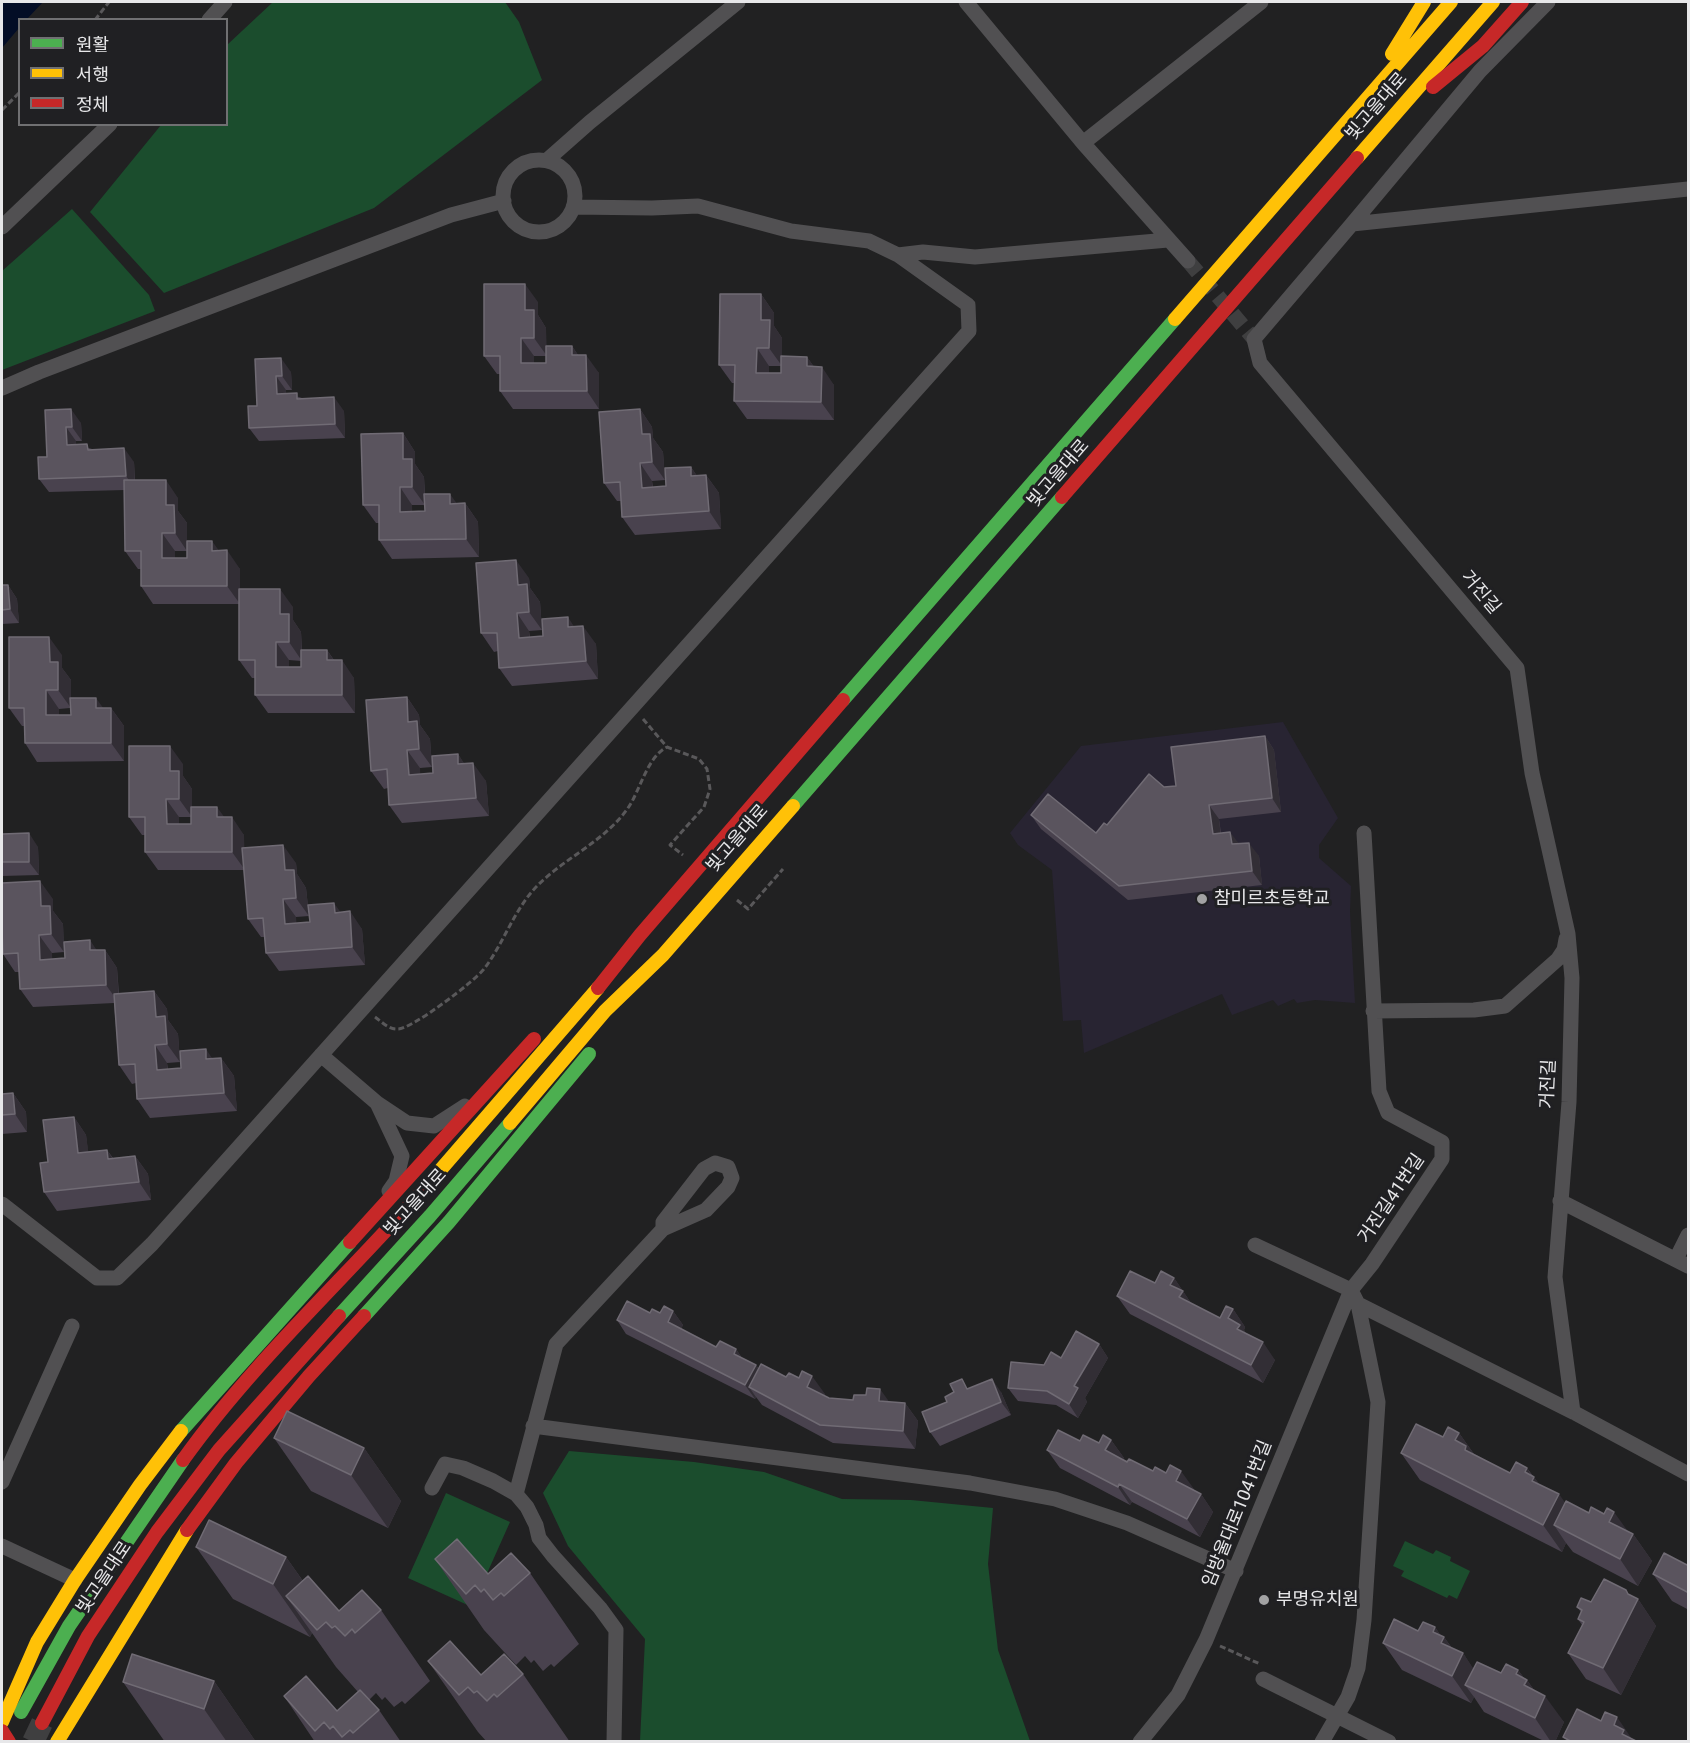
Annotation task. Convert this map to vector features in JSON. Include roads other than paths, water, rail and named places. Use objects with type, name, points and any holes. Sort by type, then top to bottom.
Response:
[{"type":"main road","points":[[1356,111],[1424,2]]},
{"type":"main road","name":"빛고을대로","points":[[21,1712],[69,1626],[199,1438],[258,1368],[423,1190],[588,1000],[640,935],[1451,2]]},
{"type":"main road","name":"빛고을대로","points":[[42,1723],[88,1636],[157,1532],[219,1449],[430,1215],[605,1011],[663,955],[1493,2]]},
{"type":"main road","points":[[1382,130],[1483,46],[1522,2]]},
{"type":"main road","points":[[563,1008],[578,991],[640,935]]},
{"type":"main road","points":[[617,1020],[663,955]]},
{"type":"main road","points":[[2,1694],[75,1580],[140,1485],[190,1419],[547,1025]]},
{"type":"main road","points":[[57,1742],[182,1537],[236,1463],[309,1376],[449,1222],[602,1039]]},
{"type":"main road","points":[[2,1722],[37,1642]]},
{"type":"main road","points":[[71,1742],[95,1677]]},
{"type":"main road","points":[[2,1731],[9,1742]]},
{"type":"street","points":[[212,18],[225,2]]},
{"type":"street","points":[[547,160],[590,122],[738,2]]},
{"type":"street","points":[[966,2],[1083,143],[1188,261]]},
{"type":"street","points":[[1083,143],[1261,2]]},
{"type":"street","points":[[1352,224],[1480,71],[1548,2]]},
{"type":"street","points":[[2,227],[108,126]]},
{"type":"street","points":[[547,160],[558,165],[573,183],[575,195],[568,218],[559,226],[548,231],[524,228],[515,222],[508,213],[504,201],[507,179],[524,163],[547,160]]},
{"type":"street","points":[[1352,224],[1689,189]]},
{"type":"street","points":[[2,388],[451,215],[504,201]]},
{"type":"street","points":[[2,1204],[97,1278],[117,1278],[152,1244],[969,331],[968,305],[898,255],[869,241],[791,231],[698,206],[573,207]]},
{"type":"street","name":"거진길","points":[[1352,224],[1254,339],[1260,363],[1517,668],[1532,773],[1568,934],[1572,978],[1571,1055],[1555,1277],[1573,1412]]},
{"type":"street","points":[[898,255],[923,252],[975,256],[1168,240]]},
{"type":"street","name":"거진길41번길","points":[[1354,1297],[1372,1264],[1442,1159],[1442,1142],[1388,1113],[1379,1091],[1364,833]]},
{"type":"street","points":[[1373,1011],[1474,1010],[1505,1006],[1557,959],[1564,950],[1568,934]]},
{"type":"street","points":[[321,1055],[377,1103],[407,1123],[434,1126],[486,1093]]},
{"type":"street","points":[[368,1223],[396,1181],[402,1156],[377,1103]]},
{"type":"street","points":[[516,1494],[556,1344],[663,1229],[706,1210],[728,1187],[732,1179],[728,1167],[715,1162],[704,1169],[663,1222],[663,1229]]},
{"type":"street","points":[[1560,1201],[1682,1263],[1689,1235]]},
{"type":"street","points":[[1255,1245],[1689,1474]]},
{"type":"street","points":[[1322,1742],[1338,1715],[1358,1668],[1364,1620],[1378,1402],[1354,1297]]},
{"type":"street","name":"임방울대로1041번길","points":[[1140,1742],[1178,1695],[1206,1640],[1354,1297]]},
{"type":"street","points":[[2,1482],[72,1326]]},
{"type":"street","points":[[533,1426],[970,1484],[1055,1499],[1127,1523],[1236,1572]]},
{"type":"street","points":[[432,1488],[445,1464],[483,1476],[516,1494],[532,1516],[539,1538],[600,1608],[616,1630],[614,1742]]},
{"type":"street","points":[[2,1546],[75,1580]]},
{"type":"street","points":[[1263,1679],[1389,1742]]},
{"type":"water","points":[[2,2],[43,2],[28,18],[18,18],[18,29],[2,48]]},
{"type":"tunnel","points":[[1188,261],[1254,339]]},
{"type":"tunnel","points":[[33,1742],[42,1723]]},
{"type":"place","name":"참미르초등학교","points":[[1202,899]]},
{"type":"place","name":"부명유치원","points":[[1264,1600]]}]
